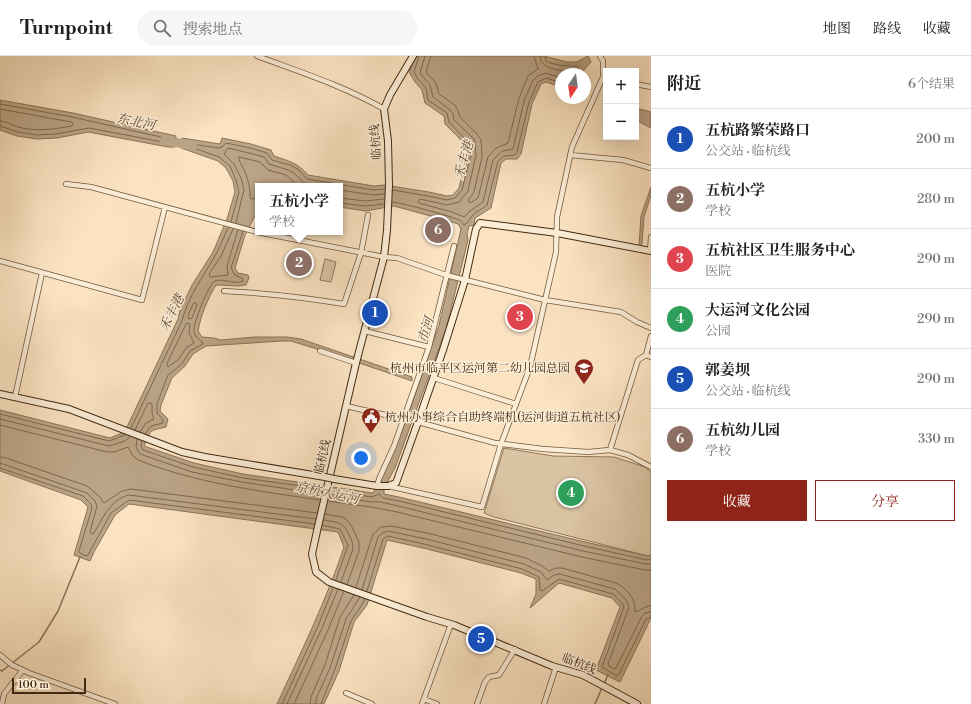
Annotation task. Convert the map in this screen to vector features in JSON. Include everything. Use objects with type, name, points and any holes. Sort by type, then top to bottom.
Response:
[{"type":"street","points":[[257,56],[331,83],[384,109]]},
{"type":"street","points":[[600,56],[603,61],[604,68]]},
{"type":"street","name":"临杭线","points":[[413,57],[390,95],[384,109],[388,141],[389,185],[384,257],[364,331],[316,531],[312,554],[316,572],[330,582],[450,624],[515,649],[556,667],[583,675],[637,704]]},
{"type":"street","points":[[0,394],[69,409],[182,452],[334,479],[377,486],[388,486],[482,507],[501,444],[530,367],[556,252],[557,217],[572,147],[603,81]]},
{"type":"street","points":[[639,85],[651,87]]},
{"type":"street","points":[[570,155],[623,160],[651,168]]},
{"type":"street","points":[[66,184],[91,188],[255,231]]},
{"type":"street","points":[[0,261],[142,300],[165,207]]},
{"type":"street","points":[[224,291],[265,292],[306,297],[344,304],[361,253],[368,216]]},
{"type":"street","points":[[388,486],[396,483],[434,378],[465,280],[476,229],[480,223],[557,233],[651,251],[651,237]]},
{"type":"street","points":[[273,235],[361,253],[397,258],[446,275],[545,300],[621,312],[637,322],[651,328]]},
{"type":"street","points":[[377,486],[394,446],[429,347],[436,325],[446,275],[454,246]]},
{"type":"street","points":[[15,397],[42,273]]},
{"type":"street","points":[[364,331],[429,347]]},
{"type":"street","points":[[610,450],[638,360],[648,356],[651,336]]},
{"type":"street","points":[[320,351],[357,360]]},
{"type":"street","points":[[434,378],[516,404]]},
{"type":"street","points":[[346,406],[403,419]]},
{"type":"street","points":[[418,422],[501,444],[588,452],[610,450],[628,455],[651,467]]},
{"type":"street","points":[[437,704],[423,701],[450,624]]},
{"type":"street","points":[[477,704],[485,682],[489,677],[499,675],[515,649]]},
{"type":"street","points":[[0,655],[12,665],[23,670],[115,704]]},
{"type":"street","points":[[544,704],[556,667]]},
{"type":"street","points":[[2,704],[4,694],[23,670]]},
{"type":"street","points":[[346,693],[372,704]]},
{"type":"shaded area","points":[[325,259],[336,262],[331,282],[320,280]]},
{"type":"shaded area","points":[[504,448],[553,456],[614,457],[645,467],[651,472],[651,555],[648,556],[494,517],[484,513]]},
{"type":"water","name":"京杭大运河","points":[[416,56],[544,56],[567,62],[577,62],[588,56],[591,62],[586,68],[555,68],[555,85],[546,82],[541,84],[532,104],[521,154],[517,159],[506,159],[501,163],[491,208],[475,218],[474,225],[469,226],[467,234],[468,240],[446,329],[395,468],[384,488],[384,494],[585,542],[648,556],[651,555],[651,618],[620,682],[596,670],[620,607],[612,598],[559,583],[530,608],[536,594],[536,579],[521,573],[387,540],[367,605],[354,622],[339,671],[324,704],[277,704],[313,626],[337,567],[344,547],[338,532],[129,504],[115,515],[90,561],[74,555],[88,507],[81,500],[0,471],[0,410],[110,438],[122,433],[127,427],[178,319],[180,310],[192,285],[213,252],[227,219],[235,192],[233,181],[226,168],[218,161],[181,148],[182,138],[220,144],[222,138],[251,144],[271,150],[274,156],[297,165],[308,175],[374,186],[384,185],[447,196],[453,195],[459,188],[467,154],[466,145],[445,124],[444,116],[425,103],[422,90],[409,72]],"holes":[[[255,183],[343,183],[343,207],[365,211],[394,206],[458,224],[461,229],[439,325],[406,421],[385,471],[373,493],[243,474],[194,463],[144,446],[148,436],[153,430],[166,427],[168,419],[160,411],[172,378],[185,366],[193,354],[206,346],[291,341],[412,381],[412,377],[301,339],[287,337],[255,337],[221,340],[202,337],[198,331],[205,307],[216,285],[246,285],[249,278],[248,275],[238,273],[235,268],[245,235],[255,216]]]},
{"type":"water","points":[[0,100],[73,113],[176,136],[175,147],[88,132],[57,138],[37,139],[17,136],[0,130]]},
{"type":"water","points":[[639,109],[651,112],[651,128],[639,122]]},
{"type":"water","points":[[651,187],[651,195],[644,217],[642,243],[641,246],[639,246],[641,216]]},
{"type":"waterway","name":"东北河","points":[[164,140],[193,146]]},
{"type":"waterway","points":[[0,670],[2,671],[39,642],[58,611],[80,557]]},
{"type":"waterway","points":[[605,682],[608,674]]},
{"type":"waterway","points":[[595,704],[601,690]]},
{"type":"place","name":"五杭幼儿园","points":[[438,230]]},
{"type":"place","name":"五杭小学","points":[[299,263]]},
{"type":"place","name":"五杭路繁荣路口","points":[[375,313]]},
{"type":"place","name":"五杭社区卫生服务中心","points":[[520,317]]},
{"type":"place","name":"杭州市临平区运河第二幼儿园总园","points":[[584,385]]},
{"type":"place","name":"杭州办事综合自助终端机(运河街道五杭社区)","points":[[371,434]]},
{"type":"place","name":"大运河文化公园","points":[[571,493]]},
{"type":"place","name":"郭姜坝","points":[[481,639]]},
{"type":"water label","name":"禾丰港","points":[[464,160]]},
{"type":"water label","name":"禾丰港","points":[[172,313]]},
{"type":"water label","name":"市河","points":[[426,330]]}]
